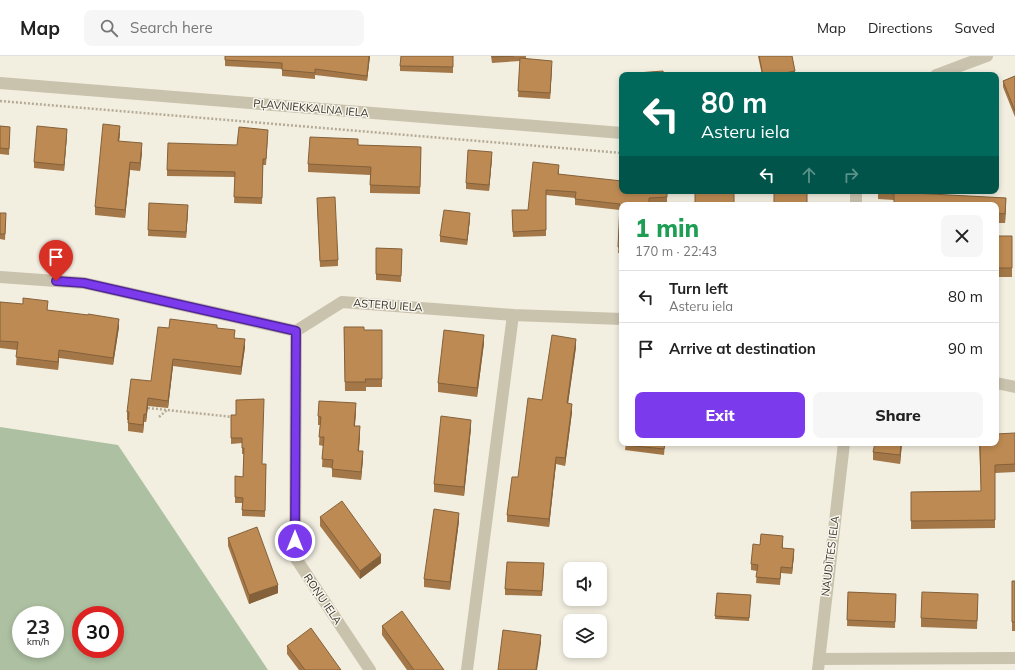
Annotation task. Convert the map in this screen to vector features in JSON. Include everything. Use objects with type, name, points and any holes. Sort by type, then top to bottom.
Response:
[{"type":"street","points":[[944,72],[987,56]]},
{"type":"street","name":"PĻAVNIEKKALNA IELA","points":[[0,84],[619,133]]},
{"type":"street","points":[[0,277],[84,283],[296,331]]},
{"type":"street","name":"ASTERU IELA","points":[[296,331],[342,302],[513,315],[619,319]]},
{"type":"street","points":[[467,670],[513,315]]},
{"type":"street","name":"ROŅU IELA","points":[[296,331],[295,557],[370,670]]},
{"type":"street","points":[[999,384],[1015,387]]},
{"type":"street","name":"NAUDĪTES IELA","points":[[818,664],[844,446]]},
{"type":"street","points":[[818,664],[1015,658]]},
{"type":"path","points":[[0,101],[619,153]]},
{"type":"path","points":[[148,408],[236,417]]},
{"type":"path","points":[[159,417],[167,410]]},
{"type":"green space","points":[[0,427],[118,445],[268,670],[0,670]]},
{"type":"building","points":[[225,56],[369,56],[367,76],[315,69],[315,73],[282,70],[282,63],[225,60]]},
{"type":"building","points":[[401,56],[453,56],[453,67],[400,66]]},
{"type":"building","points":[[492,56],[514,56],[492,57]]},
{"type":"building","points":[[759,56],[792,56],[795,71],[762,72]]},
{"type":"building","points":[[520,58],[552,61],[550,93],[518,91]]},
{"type":"building","points":[[1015,76],[1015,111],[1003,81]]},
{"type":"building","points":[[103,124],[120,126],[118,141],[142,143],[140,163],[130,162],[125,210],[95,207]]},
{"type":"building","points":[[0,126],[10,127],[9,149],[0,148]]},
{"type":"building","points":[[37,126],[67,129],[64,165],[34,162]]},
{"type":"building","points":[[239,127],[268,130],[266,159],[263,159],[262,198],[234,197],[235,172],[167,170],[168,143],[237,145]]},
{"type":"building","points":[[310,137],[358,139],[358,145],[421,147],[420,187],[370,185],[371,167],[308,164]]},
{"type":"building","points":[[468,150],[492,152],[489,185],[466,183]]},
{"type":"building","points":[[533,162],[559,165],[558,174],[619,181],[619,194],[667,194],[667,197],[649,198],[649,202],[619,202],[619,204],[575,199],[576,192],[546,190],[546,230],[513,232],[512,210],[528,210]]},
{"type":"building","points":[[695,194],[734,194],[734,202],[695,202]]},
{"type":"building","points":[[774,194],[807,194],[807,202],[774,202]]},
{"type":"building","points":[[894,194],[931,194],[1006,198],[1005,214],[999,213],[999,202],[894,202]]},
{"type":"building","points":[[335,197],[338,260],[320,261],[317,198]]},
{"type":"building","points":[[149,203],[188,205],[186,232],[148,230]]},
{"type":"building","points":[[444,210],[470,213],[467,240],[440,236]]},
{"type":"building","points":[[0,213],[6,213],[5,234],[0,234]]},
{"type":"building","points":[[619,226],[619,247],[618,247]]},
{"type":"building","points":[[999,236],[1012,236],[1012,268],[999,268]]},
{"type":"building","points":[[376,248],[402,249],[401,276],[376,274]]},
{"type":"building","points":[[23,298],[48,301],[47,310],[119,319],[113,358],[59,350],[58,362],[16,357],[18,342],[0,341],[0,302],[23,304]]},
{"type":"building","points":[[170,319],[217,325],[217,328],[235,330],[234,338],[245,339],[241,367],[173,359],[168,401],[148,398],[143,425],[128,423],[129,412],[127,412],[131,379],[151,381],[158,327],[169,328]]},
{"type":"building","points":[[344,327],[364,327],[364,330],[382,330],[382,379],[365,379],[366,382],[345,382]]},
{"type":"building","points":[[444,330],[484,335],[477,388],[438,383]]},
{"type":"building","points":[[552,335],[576,339],[567,403],[572,404],[565,458],[556,457],[549,519],[507,515],[512,477],[518,477],[528,398],[542,400]]},
{"type":"building","points":[[264,399],[262,464],[266,464],[265,511],[242,510],[243,498],[235,497],[235,476],[243,477],[244,448],[242,448],[242,438],[231,438],[231,415],[236,415],[236,400]]},
{"type":"building","points":[[319,401],[356,403],[354,426],[360,426],[358,451],[363,451],[361,472],[332,469],[333,460],[322,459],[324,437],[319,437],[321,417],[318,416]]},
{"type":"building","points":[[441,416],[471,420],[464,487],[434,484]]},
{"type":"building","points":[[1015,433],[1015,464],[995,465],[995,520],[911,521],[911,492],[981,491],[980,446],[999,446],[999,434]]},
{"type":"building","points":[[635,446],[664,446],[664,449]]},
{"type":"building","points":[[874,446],[901,446],[900,455],[873,452]]},
{"type":"building","points":[[342,501],[381,555],[360,571],[320,517]]},
{"type":"building","points":[[434,509],[459,513],[450,582],[424,579]]},
{"type":"building","points":[[257,527],[278,585],[249,595],[228,538]]},
{"type":"building","points":[[761,534],[783,536],[782,548],[794,549],[792,568],[781,567],[780,579],[756,577],[758,565],[751,564],[753,544],[760,545]]},
{"type":"building","points":[[507,562],[544,563],[542,591],[505,589]]},
{"type":"building","points":[[1012,581],[1015,581],[1015,622],[1012,622]]},
{"type":"building","points":[[848,592],[896,594],[895,622],[847,620]]},
{"type":"building","points":[[922,592],[978,594],[977,621],[921,618]]},
{"type":"building","points":[[717,593],[751,595],[749,618],[715,616]]},
{"type":"building","points":[[402,611],[444,670],[414,670],[382,626]]},
{"type":"building","points":[[311,628],[341,670],[305,670],[287,646]]},
{"type":"building","points":[[503,630],[541,635],[536,670],[498,670]]},
{"type":"route","points":[[56,281],[84,283],[148,299],[296,331],[295,541]]}]
